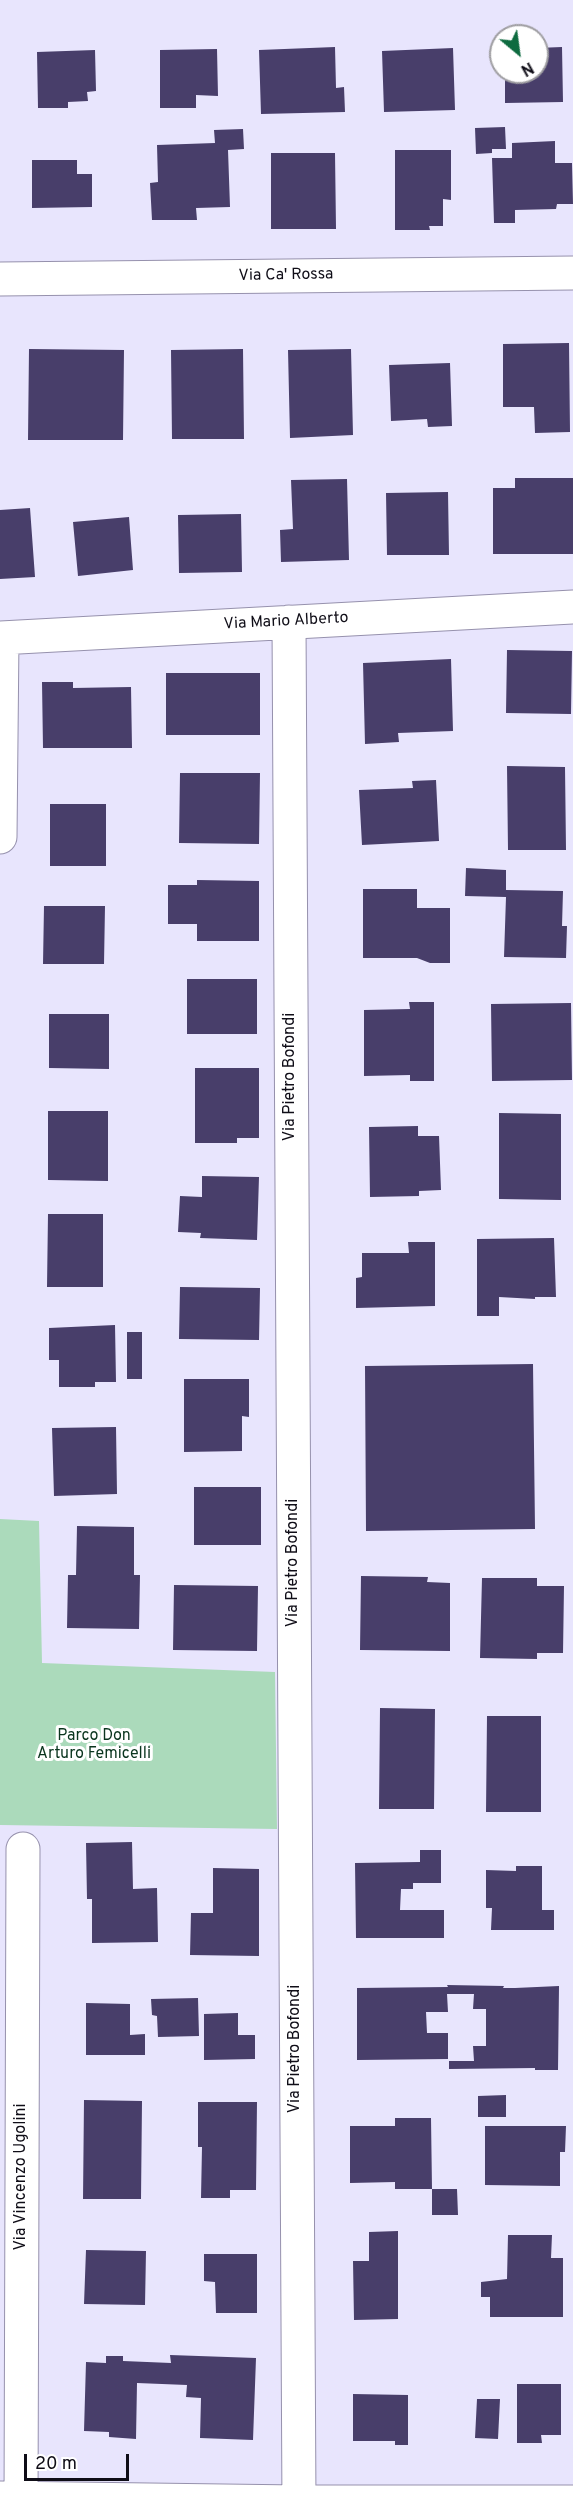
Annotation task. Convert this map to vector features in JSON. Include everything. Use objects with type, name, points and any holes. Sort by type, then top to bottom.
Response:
[{"type":"street","name":"Via Ca' Rossa","points":[[0,279],[573,273]]},
{"type":"street","name":"Via Mario Alberto","points":[[1,638],[573,607]]},
{"type":"street","name":"Via Pietro Bofondi","points":[[289,622],[299,2504]]},
{"type":"street","points":[[0,837],[1,638]]},
{"type":"street","name":"Via Vincenzo Ugolini","points":[[14,2500],[23,1849]]},
{"type":"street","points":[[14,2500],[299,2504],[573,2502]]},
{"type":"green space","name":"Parco Don Arturo Femicelli","points":[[0,1519],[39,1521],[42,1663],[275,1672],[277,1829],[0,1825]]},
{"type":"building","points":[[335,47],[336,88],[344,87],[345,112],[261,114],[259,50]]},
{"type":"building","points":[[562,47],[563,102],[505,103],[505,84],[549,84],[549,48]]},
{"type":"building","points":[[453,48],[455,110],[384,112],[382,51]]},
{"type":"building","points":[[217,49],[218,96],[196,95],[196,108],[160,108],[160,50]]},
{"type":"building","points":[[95,50],[96,91],[87,92],[88,101],[68,102],[68,108],[38,108],[37,52]]},
{"type":"building","points":[[505,127],[506,149],[492,149],[492,153],[476,154],[475,128]]},
{"type":"building","points":[[243,129],[244,149],[228,150],[230,207],[196,208],[197,220],[152,220],[150,183],[158,182],[157,145],[215,143],[214,130]]},
{"type":"building","points":[[555,141],[555,163],[572,163],[573,204],[557,204],[556,209],[515,210],[515,223],[494,223],[492,158],[512,158],[512,143]]},
{"type":"building","points":[[395,150],[451,150],[451,200],[443,199],[443,226],[429,226],[430,230],[395,230]]},
{"type":"building","points":[[271,153],[335,153],[336,229],[271,229]]},
{"type":"building","points":[[32,160],[77,160],[77,174],[92,174],[92,207],[32,208]]},
{"type":"building","points":[[569,343],[570,432],[535,433],[534,407],[503,407],[503,344]]},
{"type":"building","points":[[29,349],[124,350],[123,440],[28,440]]},
{"type":"building","points":[[243,349],[244,439],[172,439],[171,350]]},
{"type":"building","points":[[351,349],[353,435],[290,438],[288,350]]},
{"type":"building","points":[[450,363],[452,426],[428,427],[427,419],[391,421],[389,365]]},
{"type":"building","points":[[515,478],[573,478],[573,554],[493,554],[493,488],[515,488]]},
{"type":"building","points":[[347,479],[349,560],[281,562],[280,530],[293,529],[291,480]]},
{"type":"building","points":[[448,492],[449,555],[387,555],[386,493]]},
{"type":"building","points":[[30,508],[35,577],[0,579],[0,510]]},
{"type":"building","points":[[241,514],[242,572],[179,573],[178,515]]},
{"type":"building","points":[[129,517],[133,570],[78,576],[73,522]]},
{"type":"building","points":[[507,650],[572,651],[571,714],[506,713]]},
{"type":"building","points":[[451,659],[453,731],[398,733],[399,742],[365,744],[363,663]]},
{"type":"building","points":[[166,673],[260,673],[260,735],[166,735]]},
{"type":"building","points":[[42,682],[73,682],[73,688],[131,687],[132,748],[43,748]]},
{"type":"building","points":[[507,766],[565,767],[566,850],[508,850]]},
{"type":"building","points":[[180,773],[260,773],[259,844],[179,843]]},
{"type":"building","points":[[436,780],[439,841],[362,845],[359,790],[413,788],[412,781]]},
{"type":"building","points":[[50,804],[106,804],[106,866],[50,866]]},
{"type":"building","points":[[466,868],[506,870],[506,890],[563,891],[562,926],[567,926],[566,958],[504,957],[506,897],[465,896]]},
{"type":"building","points":[[197,880],[259,881],[259,941],[197,941],[197,924],[168,924],[168,885],[197,885]]},
{"type":"building","points":[[363,889],[417,889],[417,908],[450,908],[450,963],[430,963],[417,958],[363,958]]},
{"type":"building","points":[[44,906],[105,906],[104,964],[43,964]]},
{"type":"building","points":[[187,979],[257,979],[257,1034],[187,1034]]},
{"type":"building","points":[[409,1002],[434,1002],[434,1081],[410,1081],[410,1075],[364,1076],[364,1010],[410,1009]]},
{"type":"building","points":[[571,1003],[572,1080],[492,1081],[491,1004]]},
{"type":"building","points":[[49,1014],[109,1014],[109,1069],[49,1068]]},
{"type":"building","points":[[195,1068],[259,1068],[259,1138],[237,1138],[237,1143],[195,1143]]},
{"type":"building","points":[[48,1111],[108,1111],[108,1181],[48,1180]]},
{"type":"building","points":[[499,1113],[561,1114],[561,1200],[499,1199]]},
{"type":"building","points":[[418,1126],[418,1136],[439,1136],[441,1190],[419,1191],[419,1196],[370,1197],[369,1127]]},
{"type":"building","points":[[202,1176],[259,1177],[257,1240],[200,1238],[201,1233],[178,1232],[180,1196],[202,1197]]},
{"type":"building","points":[[48,1214],[103,1214],[103,1287],[47,1287]]},
{"type":"building","points":[[554,1238],[556,1297],[535,1297],[535,1299],[499,1297],[499,1316],[477,1316],[477,1239]]},
{"type":"building","points":[[408,1242],[435,1242],[435,1306],[356,1308],[356,1278],[362,1277],[362,1253],[409,1253]]},
{"type":"building","points":[[180,1287],[260,1288],[259,1340],[179,1339]]},
{"type":"building","points":[[115,1325],[116,1382],[95,1382],[95,1387],[59,1387],[59,1360],[49,1360],[49,1328]]},
{"type":"building","points":[[127,1332],[142,1332],[142,1379],[127,1379]]},
{"type":"building","points":[[533,1364],[535,1529],[366,1531],[365,1366]]},
{"type":"building","points":[[184,1379],[249,1379],[249,1417],[242,1416],[242,1451],[184,1452]]},
{"type":"building","points":[[116,1427],[117,1494],[54,1496],[52,1428]]},
{"type":"building","points":[[194,1487],[261,1487],[261,1545],[194,1545]]},
{"type":"building","points":[[77,1526],[134,1527],[134,1575],[140,1575],[139,1629],[67,1628],[68,1575],[76,1575]]},
{"type":"building","points":[[361,1576],[428,1577],[427,1582],[450,1583],[450,1651],[360,1650]]},
{"type":"building","points":[[482,1578],[537,1578],[537,1586],[564,1586],[563,1653],[537,1653],[537,1659],[480,1658]]},
{"type":"building","points":[[174,1585],[258,1586],[257,1651],[173,1650]]},
{"type":"building","points":[[380,1708],[435,1709],[434,1809],[379,1809]]},
{"type":"building","points":[[487,1716],[541,1716],[541,1812],[486,1812]]},
{"type":"building","points":[[132,1842],[133,1889],[157,1888],[158,1942],[92,1943],[92,1899],[87,1899],[86,1843]]},
{"type":"building","points":[[420,1850],[441,1850],[441,1883],[413,1883],[413,1889],[401,1889],[400,1910],[444,1910],[444,1938],[356,1938],[355,1863],[420,1862]]},
{"type":"building","points":[[516,1866],[542,1866],[542,1910],[554,1910],[554,1930],[491,1930],[492,1908],[486,1908],[486,1870],[516,1871]]},
{"type":"building","points":[[213,1868],[259,1869],[259,1956],[190,1955],[191,1913],[213,1913]]},
{"type":"building","points":[[447,1985],[504,1986],[503,1988],[559,1986],[558,2070],[449,2069],[449,2061],[474,2061],[473,2046],[486,2046],[486,2009],[473,2009],[474,1994],[447,1994],[448,2012],[426,2012],[427,2033],[448,2033],[448,2059],[357,2060],[357,1988],[448,1987]]},
{"type":"building","points":[[198,1998],[199,2036],[158,2037],[157,2016],[152,2015],[151,1999]]},
{"type":"building","points":[[86,2003],[130,2004],[130,2035],[145,2034],[145,2055],[86,2055]]},
{"type":"building","points":[[238,2013],[238,2035],[255,2035],[255,2059],[204,2060],[204,2014]]},
{"type":"building","points":[[506,2095],[506,2117],[478,2117],[478,2096]]},
{"type":"building","points":[[84,2100],[142,2101],[141,2199],[83,2199]]},
{"type":"building","points":[[198,2102],[257,2102],[256,2190],[230,2190],[230,2198],[201,2198],[202,2147],[198,2147]]},
{"type":"building","points":[[395,2118],[431,2118],[432,2189],[395,2189],[395,2182],[350,2183],[350,2126],[395,2126]]},
{"type":"building","points":[[485,2126],[566,2126],[565,2152],[560,2152],[560,2186],[485,2185]]},
{"type":"building","points":[[432,2189],[457,2189],[458,2215],[432,2215]]},
{"type":"building","points":[[398,2231],[398,2319],[354,2320],[353,2261],[369,2261],[369,2232]]},
{"type":"building","points":[[508,2235],[552,2235],[551,2258],[563,2258],[563,2317],[490,2317],[490,2297],[481,2297],[481,2282],[507,2279]]},
{"type":"building","points":[[86,2250],[146,2251],[145,2305],[84,2304]]},
{"type":"building","points":[[204,2254],[257,2254],[257,2313],[216,2313],[215,2282],[204,2281]]},
{"type":"building","points":[[170,2355],[256,2358],[253,2440],[200,2438],[201,2398],[186,2397],[187,2385],[137,2383],[136,2439],[109,2437],[109,2432],[84,2431],[86,2362],[106,2363],[106,2356],[123,2356],[123,2361],[171,2363]]},
{"type":"building","points":[[517,2384],[561,2384],[561,2435],[541,2435],[542,2443],[517,2443]]},
{"type":"building","points":[[353,2394],[408,2395],[408,2445],[395,2445],[395,2441],[353,2441]]},
{"type":"building","points":[[477,2399],[500,2399],[498,2439],[475,2438]]}]
